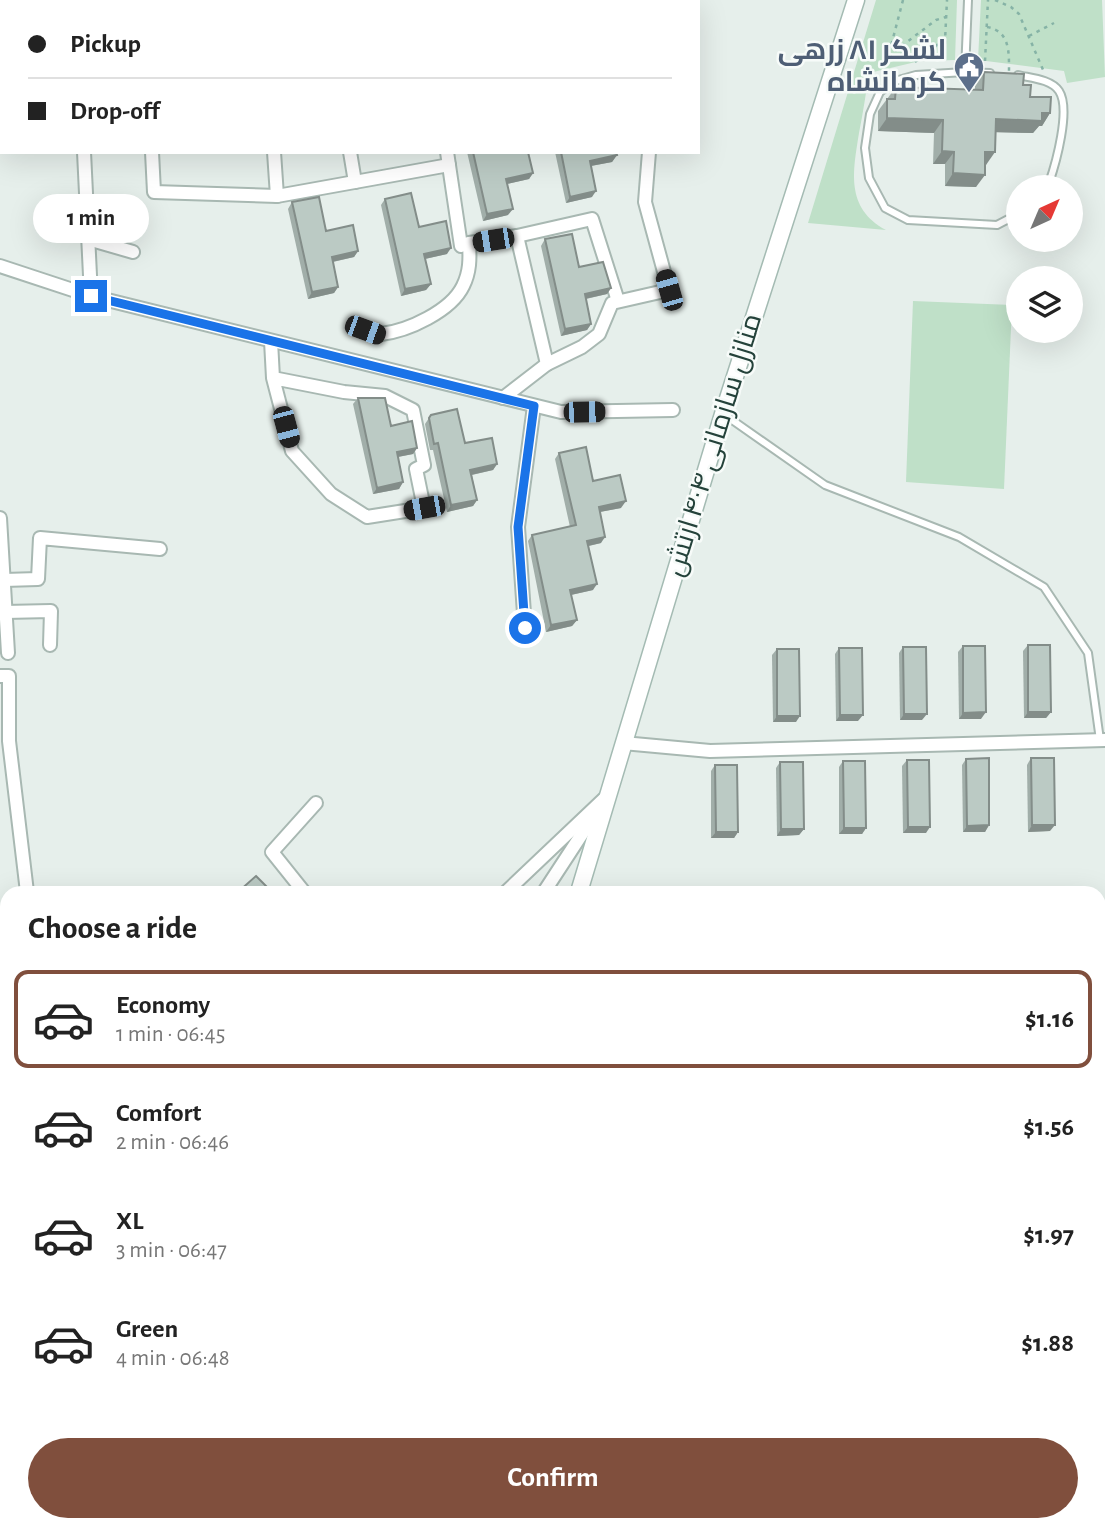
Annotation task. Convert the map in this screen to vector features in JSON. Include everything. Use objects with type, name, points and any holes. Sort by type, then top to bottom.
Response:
[{"type":"street","name":"منازل سازمانی ۴۰۴ ارتش","points":[[581,886],[723,414],[856,0]]},
{"type":"street","points":[[84,154],[91,296]]},
{"type":"street","points":[[152,154],[154,192],[277,196],[355,182],[448,159],[461,246],[592,219],[618,301]]},
{"type":"street","points":[[274,154],[277,196]]},
{"type":"street","points":[[350,154],[355,182]]},
{"type":"street","points":[[503,398],[547,364],[582,347],[599,334],[612,303],[669,290],[645,202],[649,154]]},
{"type":"street","points":[[517,236],[547,364]]},
{"type":"street","points":[[88,239],[133,252]]},
{"type":"street","points":[[365,330],[379,335],[419,322],[450,305],[463,287],[470,267],[469,243]]},
{"type":"street","points":[[0,266],[91,296],[561,412],[673,410]]},
{"type":"street","points":[[271,341],[273,378],[292,451],[331,494],[367,517],[424,508],[416,470],[424,465],[413,410],[385,396],[344,392],[273,378]]},
{"type":"street","points":[[525,628],[518,527],[534,406]]},
{"type":"street","points":[[0,518],[4,580],[2,596],[8,653]]},
{"type":"street","points":[[4,580],[38,579],[40,538],[160,549]]},
{"type":"street","points":[[5,612],[51,611],[50,645]]},
{"type":"street","points":[[0,676],[9,676],[9,741],[25,886]]},
{"type":"street","points":[[623,743],[710,751],[1103,740]]},
{"type":"street","points":[[512,886],[606,797]]},
{"type":"street","points":[[548,886],[606,797]]},
{"type":"street","points":[[299,886],[272,852],[316,803]]},
{"type":"lane","points":[[965,72],[968,0]]},
{"type":"lane","points":[[998,73],[916,75],[895,81],[880,92],[870,114],[865,148],[869,178],[885,208],[908,220],[997,225],[1006,220]]},
{"type":"lane","points":[[1010,74],[1046,81],[1059,90],[1062,103],[1061,148],[1052,175]]},
{"type":"lane","points":[[723,414],[825,485],[959,537],[1044,587],[1088,653],[1103,740]]},
{"type":"path","points":[[903,0],[891,46],[895,51],[914,62],[945,39]]},
{"type":"path","points":[[944,61],[947,0]]},
{"type":"path","points":[[985,61],[988,0]]},
{"type":"path","points":[[995,0],[1019,14],[1044,68],[1046,81]]},
{"type":"path","points":[[895,51],[936,20],[946,17]]},
{"type":"path","points":[[1029,36],[1054,23]]},
{"type":"path","points":[[987,27],[999,30],[1004,36],[1010,74]]},
{"type":"green space","points":[[876,0],[957,0],[955,60],[920,61],[869,73],[855,161],[855,188],[864,211],[886,230],[808,223]]},
{"type":"green space","points":[[981,0],[1102,0],[1105,77],[1067,83],[1064,71],[978,60]]},
{"type":"green space","points":[[913,301],[1006,305],[1006,343],[1010,343],[1004,489],[906,482]]},
{"type":"building","points":[[984,72],[1024,74],[1023,85],[1031,85],[1030,97],[1051,97],[1050,113],[1042,113],[1042,121],[996,119],[995,152],[985,152],[985,175],[953,173],[954,152],[942,151],[943,120],[887,118],[887,99],[895,99],[896,87],[983,90]]},
{"type":"building","points":[[473,154],[528,154],[533,173],[506,179],[513,209],[487,214]]},
{"type":"building","points":[[561,154],[617,154],[590,161],[596,191],[570,197]]},
{"type":"building","points":[[411,193],[419,227],[446,221],[451,248],[424,254],[431,284],[405,289],[385,199]]},
{"type":"building","points":[[319,197],[326,231],[353,225],[358,251],[332,257],[338,287],[312,292],[292,202]]},
{"type":"building","points":[[572,234],[579,267],[603,262],[611,288],[585,294],[591,324],[565,329],[545,239]]},
{"type":"building","points":[[358,398],[385,398],[391,426],[412,421],[417,448],[397,452],[403,482],[377,488]]},
{"type":"building","points":[[457,409],[465,443],[492,438],[497,464],[470,470],[477,500],[451,505],[438,443],[434,444],[429,418],[431,415]]},
{"type":"building","points":[[586,447],[593,481],[620,475],[626,501],[599,507],[605,537],[587,541],[597,584],[570,590],[577,620],[551,625],[532,535],[576,525],[559,453]]},
{"type":"building","points":[[1028,645],[1050,645],[1051,712],[1028,712]]},
{"type":"building","points":[[963,646],[985,646],[986,712],[963,713]]},
{"type":"building","points":[[903,647],[926,647],[927,714],[904,714]]},
{"type":"building","points":[[839,648],[862,648],[863,715],[840,715]]},
{"type":"building","points":[[777,649],[799,649],[800,716],[777,716]]},
{"type":"building","points":[[989,758],[989,825],[967,826],[966,759]]},
{"type":"building","points":[[1031,758],[1054,758],[1055,825],[1032,825]]},
{"type":"building","points":[[907,760],[929,760],[930,827],[908,827]]},
{"type":"building","points":[[843,761],[865,761],[866,828],[844,828]]},
{"type":"building","points":[[780,762],[803,762],[804,829],[781,829]]},
{"type":"building","points":[[715,765],[737,765],[738,832],[716,832]]},
{"type":"building","points":[[256,876],[266,886],[245,886]]},
{"type":"place","name":"لشکر ۸۱ زرهی کرمانشاه","points":[[969,94]]},
{"type":"route","points":[[91,296],[534,406],[518,527],[525,628]]}]
